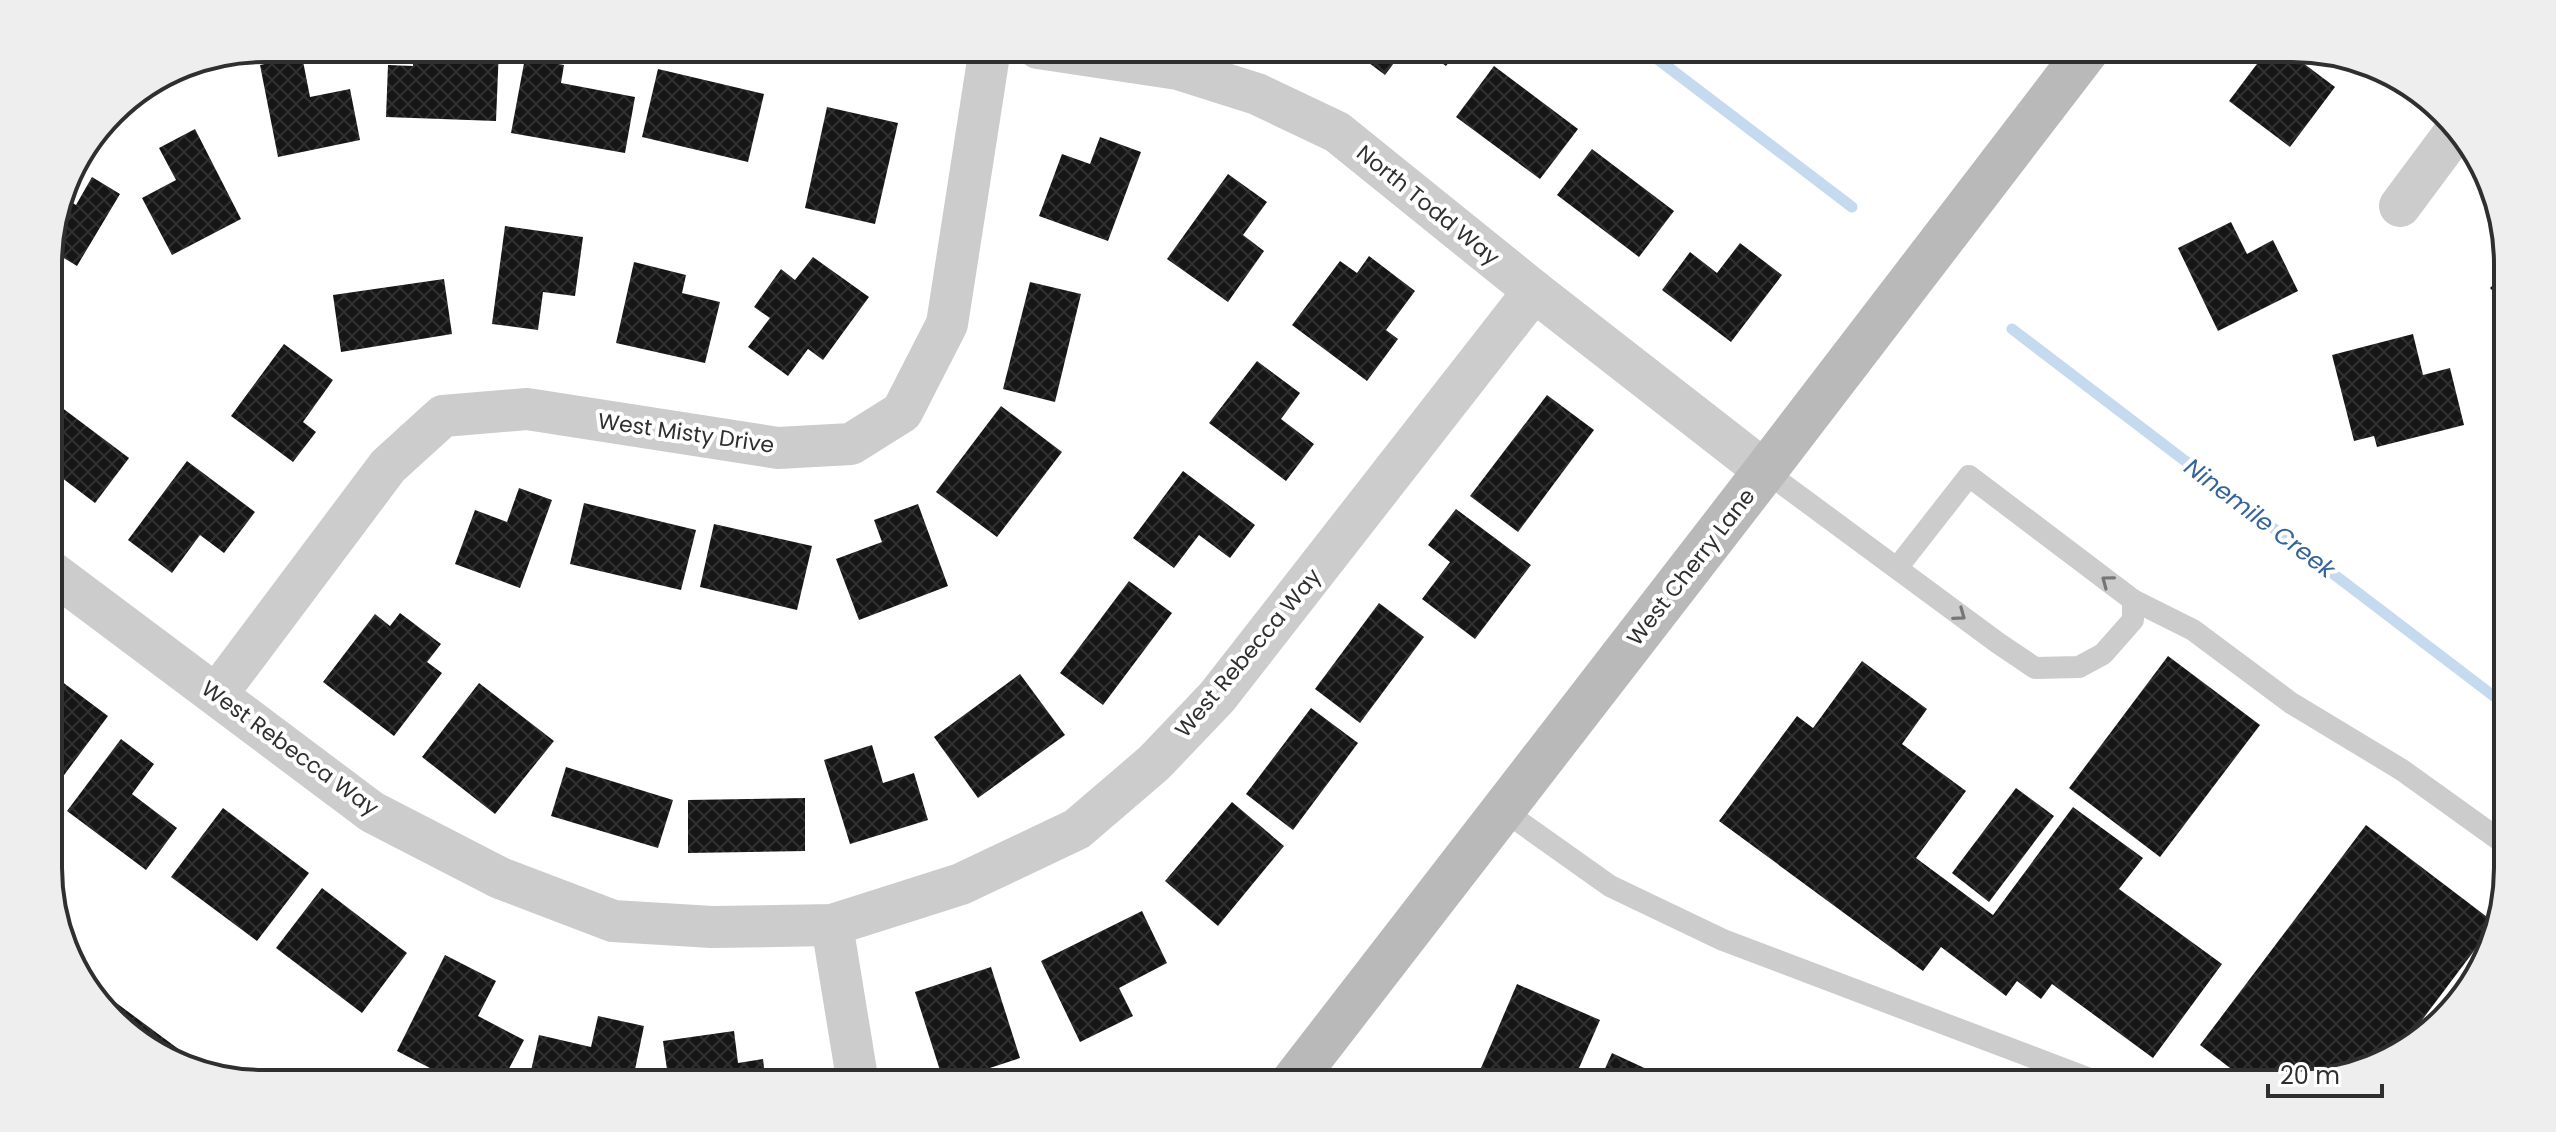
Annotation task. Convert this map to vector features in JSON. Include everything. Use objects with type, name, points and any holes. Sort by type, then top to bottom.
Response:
[{"type":"main road","name":"West Cherry Lane","points":[[1302,1070],[2078,62]]},
{"type":"street","name":"West Misty Drive","points":[[217,694],[388,466],[443,416],[527,409],[778,448],[851,444],[902,412],[947,324],[988,62]]},
{"type":"street","name":"North Todd Way","points":[[1131,62],[1178,69],[1257,94],[1337,132],[1765,471]]},
{"type":"street","points":[[2400,206],[2450,139]]},
{"type":"street","name":"West Rebecca Way","points":[[62,580],[372,812],[500,878],[613,921],[712,927],[832,925],[961,884],[1077,829],[1154,763],[1217,697],[1534,291]]},
{"type":"street","points":[[832,925],[856,1070]]},
{"type":"lane","points":[[1765,471],[2035,668],[2079,667],[2103,654],[2133,620],[2133,600]]},
{"type":"lane","points":[[1897,568],[1969,476],[2133,600],[2193,630],[2291,703],[2402,770],[2494,836]]},
{"type":"lane","points":[[1503,810],[1610,886],[1723,940],[2066,1070]]},
{"type":"building","points":[[303,62],[310,97],[350,89],[360,140],[278,157],[260,65]]},
{"type":"building","points":[[413,62],[498,62],[496,121],[386,117],[388,65],[413,66]]},
{"type":"building","points":[[524,62],[564,65],[561,83],[635,97],[625,153],[511,133]]},
{"type":"building","points":[[1368,62],[1395,62],[1385,75]]},
{"type":"building","points":[[2258,62],[2303,63],[2335,87],[2290,147],[2229,101]]},
{"type":"building","points":[[1494,66],[1578,129],[1540,179],[1456,117]]},
{"type":"building","points":[[658,69],[764,94],[748,162],[642,137]]},
{"type":"building","points":[[827,107],[898,123],[875,224],[805,208]]},
{"type":"building","points":[[195,129],[241,219],[172,255],[142,198],[176,180],[159,148]]},
{"type":"building","points":[[1100,137],[1141,152],[1108,241],[1039,216],[1062,154],[1090,164]]},
{"type":"building","points":[[1592,149],[1674,211],[1639,257],[1557,195]]},
{"type":"building","points":[[1228,174],[1267,202],[1243,235],[1264,251],[1228,302],[1167,259]]},
{"type":"building","points":[[92,177],[120,194],[77,266],[62,257],[69,211],[72,202],[76,205]]},
{"type":"building","points":[[2231,222],[2247,254],[2273,240],[2298,291],[2218,331],[2178,248]]},
{"type":"building","points":[[505,226],[583,237],[575,296],[543,292],[538,330],[492,324]]},
{"type":"building","points":[[1740,243],[1782,275],[1731,342],[1662,290],[1690,252],[1717,273]]},
{"type":"building","points":[[1369,256],[1415,291],[1386,330],[1398,339],[1367,381],[1292,325],[1340,261],[1357,273]]},
{"type":"building","points":[[813,257],[869,297],[823,360],[808,349],[788,376],[748,347],[770,318],[754,307],[781,269],[795,280]]},
{"type":"building","points":[[634,262],[686,275],[682,293],[720,302],[705,363],[616,343]]},
{"type":"building","points":[[444,279],[452,334],[341,352],[333,295]]},
{"type":"building","points":[[1030,282],[1081,294],[1055,402],[1003,389]]},
{"type":"building","points":[[2413,334],[2423,375],[2450,368],[2464,425],[2377,447],[2374,436],[2354,441],[2332,355]]},
{"type":"building","points":[[284,344],[333,380],[303,422],[316,432],[293,462],[231,416]]},
{"type":"building","points":[[1257,361],[1300,393],[1281,419],[1314,444],[1286,481],[1209,423]]},
{"type":"building","points":[[1547,395],[1594,430],[1518,532],[1470,496]]},
{"type":"building","points":[[1001,406],[1062,452],[997,537],[936,492]]},
{"type":"building","points":[[62,408],[129,458],[95,503],[62,478]]},
{"type":"building","points":[[187,461],[255,512],[224,553],[200,535],[172,573],[128,540]]},
{"type":"building","points":[[1183,471],[1255,525],[1230,558],[1199,535],[1174,568],[1133,538]]},
{"type":"building","points":[[519,488],[552,500],[520,588],[455,564],[475,510],[507,522]]},
{"type":"building","points":[[584,503],[696,530],[681,590],[570,564]]},
{"type":"building","points":[[918,504],[948,586],[859,620],[836,559],[882,542],[874,520]]},
{"type":"building","points":[[1456,509],[1531,565],[1475,639],[1422,599],[1450,562],[1428,545]]},
{"type":"building","points":[[714,524],[812,546],[797,610],[700,587]]},
{"type":"building","points":[[1129,581],[1172,613],[1103,705],[1060,673]]},
{"type":"building","points":[[1379,603],[1424,637],[1360,723],[1315,689]]},
{"type":"building","points":[[400,613],[441,644],[427,662],[442,673],[394,736],[323,682],[375,614],[390,626]]},
{"type":"building","points":[[2168,656],[2260,725],[2160,857],[2069,788]]},
{"type":"building","points":[[1862,661],[1927,709],[1902,744],[1966,791],[1916,858],[1993,915],[2073,807],[2143,858],[2119,889],[2222,964],[2153,1058],[2052,984],[2041,999],[2017,981],[2006,996],[1941,947],[1923,971],[1719,821],[1797,716],[1813,728]]},
{"type":"building","points":[[1020,674],[1065,735],[978,798],[934,737]]},
{"type":"building","points":[[62,682],[108,716],[62,778]]},
{"type":"building","points":[[479,683],[554,741],[495,814],[422,757]]},
{"type":"building","points":[[1311,708],[1358,743],[1293,830],[1246,794]]},
{"type":"building","points":[[121,739],[154,764],[132,794],[177,828],[146,870],[67,811]]},
{"type":"building","points":[[872,745],[883,783],[914,773],[928,820],[850,844],[824,760]]},
{"type":"building","points":[[566,767],[673,800],[658,848],[551,816]]},
{"type":"building","points":[[2016,788],[2054,816],[1989,902],[1952,873]]},
{"type":"building","points":[[805,798],[805,851],[688,853],[688,800]]},
{"type":"building","points":[[1232,802],[1284,846],[1218,926],[1165,881]]},
{"type":"building","points":[[223,808],[309,873],[257,941],[171,877]]},
{"type":"building","points":[[2366,825],[2487,917],[2480,943],[2418,1026],[2382,1049],[2332,1066],[2306,1070],[2233,1070],[2200,1045]]},
{"type":"building","points":[[322,888],[407,953],[362,1013],[276,948]]},
{"type":"building","points":[[1142,911],[1167,963],[1119,988],[1133,1016],[1080,1042],[1041,961]]},
{"type":"building","points":[[445,955],[496,981],[478,1016],[524,1040],[508,1070],[434,1070],[397,1051]]},
{"type":"building","points":[[991,967],[1020,1058],[984,1070],[940,1070],[915,992]]},
{"type":"building","points":[[1517,984],[1600,1020],[1578,1070],[1481,1068]]},
{"type":"building","points":[[111,999],[187,1055],[141,1028]]},
{"type":"building","points":[[598,1016],[644,1026],[635,1070],[531,1070],[539,1035],[591,1047]]},
{"type":"building","points":[[734,1031],[738,1063],[763,1059],[764,1070],[667,1070],[663,1041]]},
{"type":"building","points":[[1612,1053],[1649,1070],[1604,1070]]},
{"type":"waterway","name":"Ninemile Creek","points":[[1661,62],[1852,207]]},
{"type":"waterway","name":"Ninemile Creek","points":[[2012,329],[2494,696]]}]
